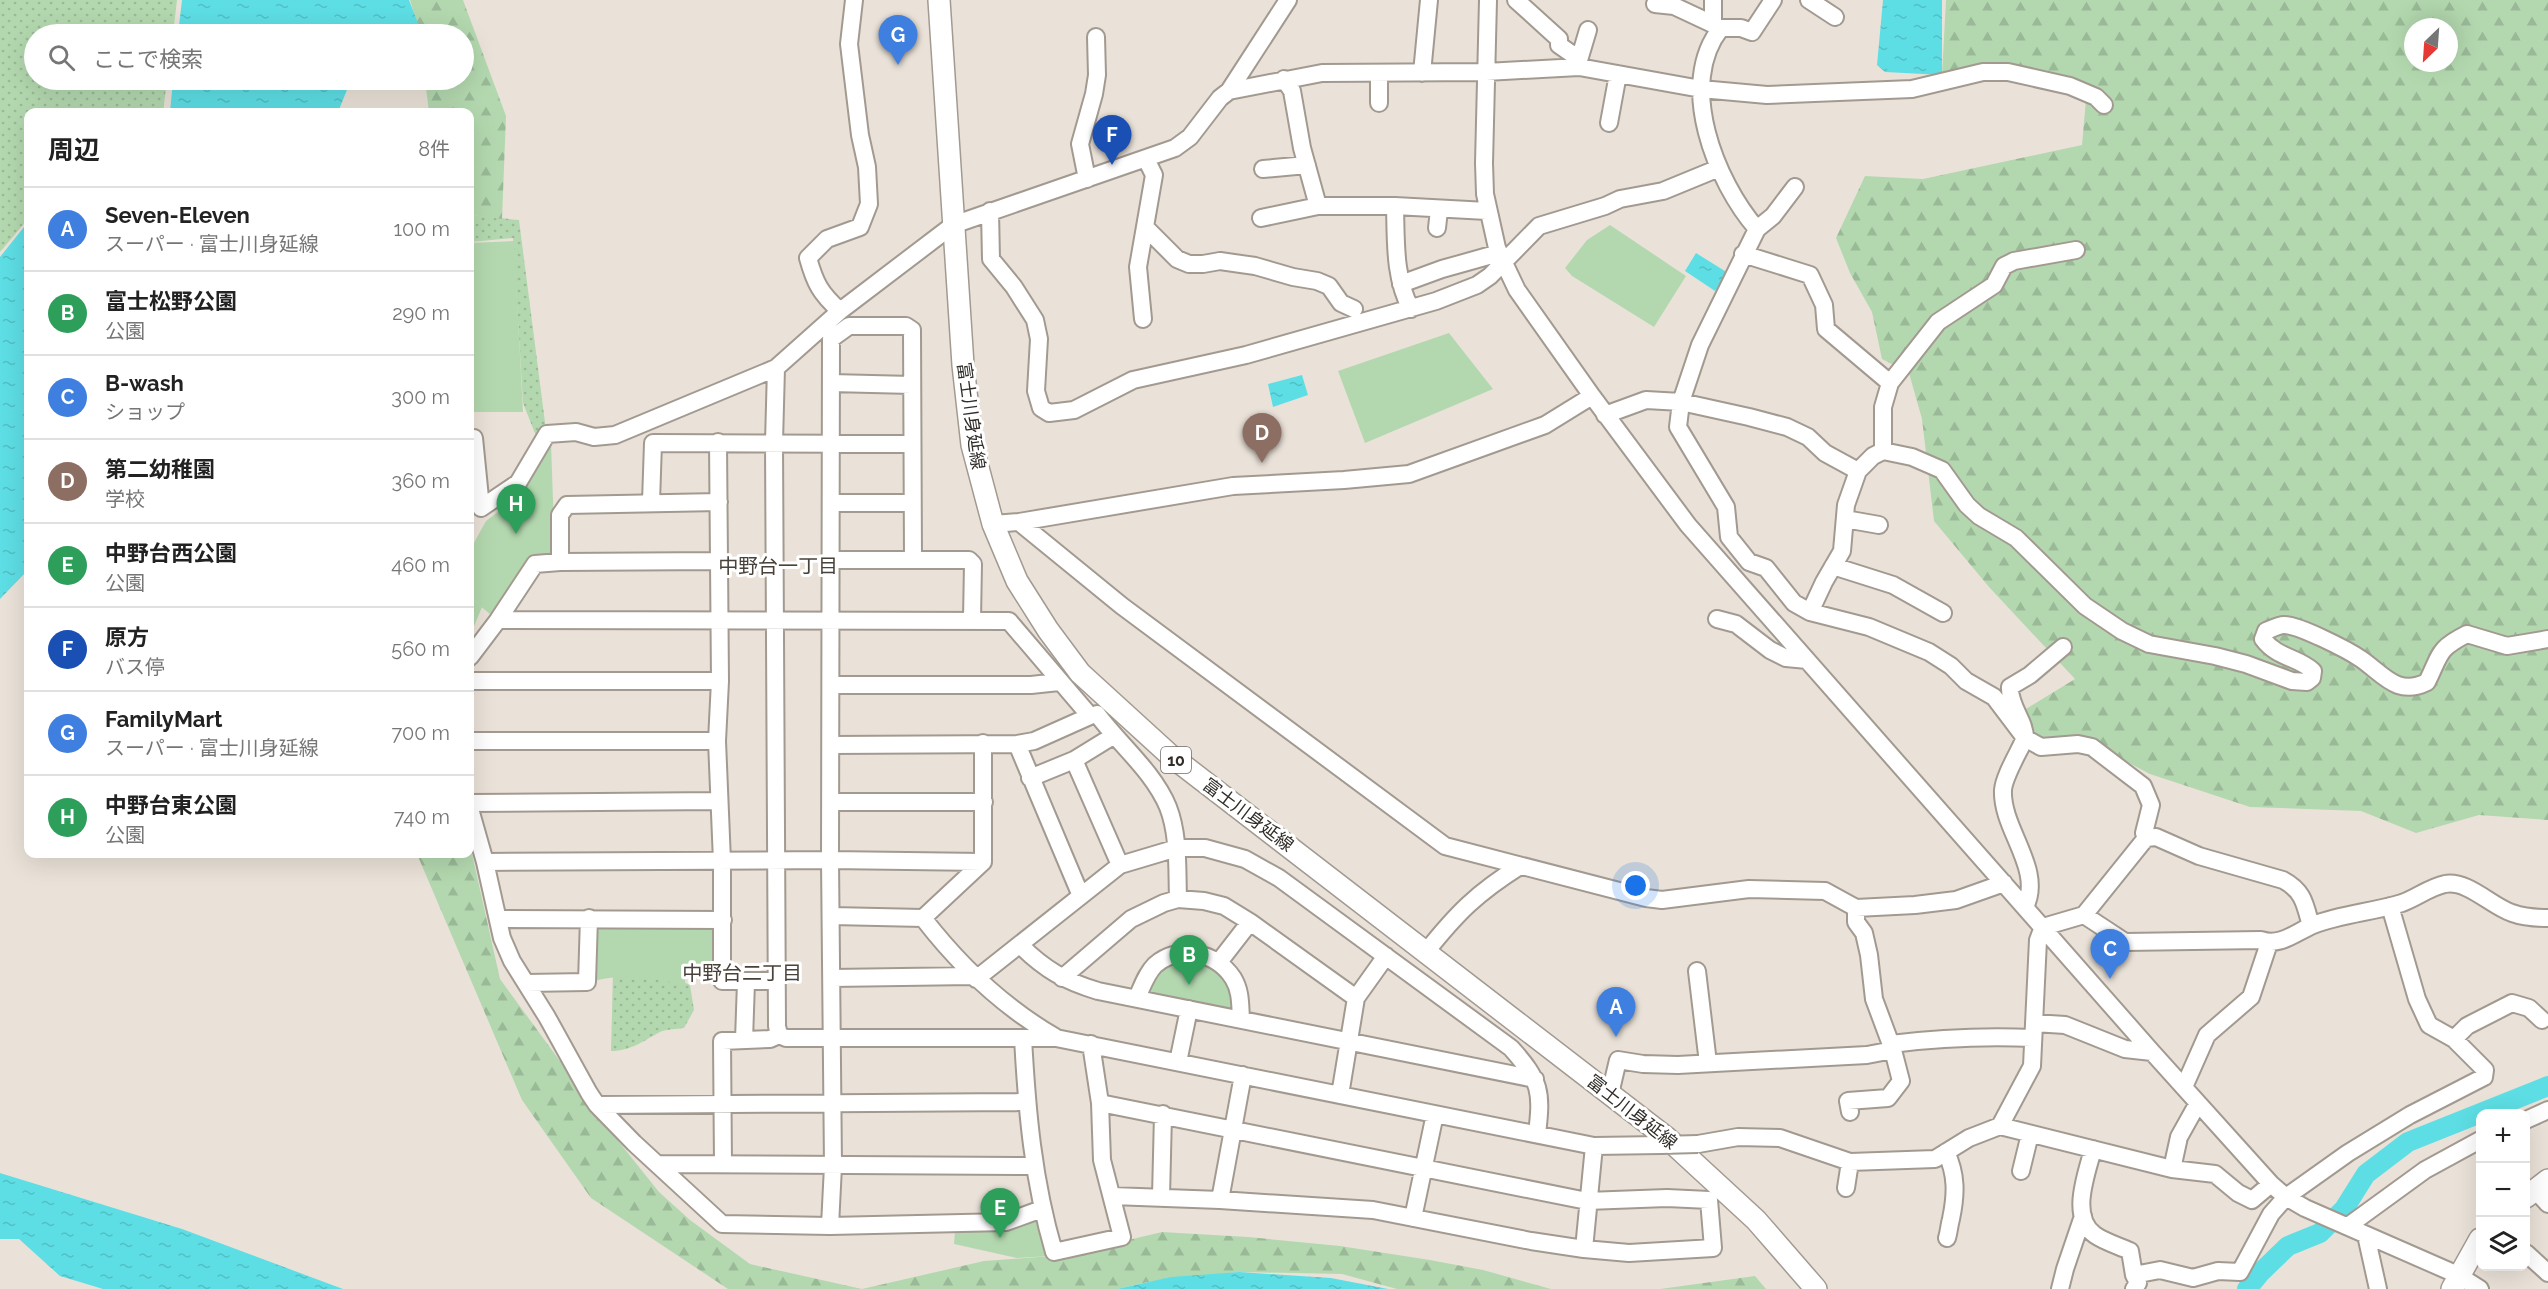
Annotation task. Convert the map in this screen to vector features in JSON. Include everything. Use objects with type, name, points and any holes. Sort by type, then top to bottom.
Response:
[{"type":"main road","name":"富士川身延線","points":[[939,0],[972,445],[993,524],[1017,581],[1048,630],[1080,673],[1171,756],[1667,1138],[1711,1176],[1756,1220],[1816,1289]]},
{"type":"main road","points":[[2455,1282],[2476,1247]]},
{"type":"street","points":[[840,311],[825,297],[815,283],[808,258],[827,239],[860,227],[869,204],[867,167],[860,135],[849,44],[854,0]]},
{"type":"street","points":[[474,438],[481,508],[518,483],[547,434],[576,432],[594,437],[615,435],[776,368],[840,311],[954,225],[1175,148],[1190,137],[1220,98],[1229,91],[1288,0]]},
{"type":"street","points":[[1422,72],[1429,0]]},
{"type":"street","points":[[1488,0],[1484,163],[1487,211],[1501,258],[1517,290],[1605,415],[1688,525],[2271,1184],[2286,1197],[2306,1208],[2366,1234],[2455,1282],[2480,1289]]},
{"type":"street","points":[[1516,0],[1559,39],[1560,45],[1578,63]]},
{"type":"street","points":[[1713,0],[1717,25],[1708,48],[1701,89],[1710,147],[1719,168],[1748,219],[1757,229]]},
{"type":"street","points":[[1655,4],[1674,6],[1717,25],[1752,32],[1773,0]]},
{"type":"street","points":[[1809,0],[1835,17]]},
{"type":"street","points":[[1578,63],[1588,30]]},
{"type":"street","points":[[1087,179],[1080,144],[1097,75],[1096,37]]},
{"type":"street","points":[[1229,91],[1322,73],[1486,72],[1578,63],[1618,74],[1701,89],[1767,95],[1912,89],[1983,72],[2008,72],[2070,86],[2096,97],[2104,105]]},
{"type":"street","points":[[1379,73],[1379,103]]},
{"type":"street","points":[[1609,123],[1618,74]]},
{"type":"street","points":[[1284,79],[1292,92],[1318,206]]},
{"type":"street","points":[[1143,319],[1138,267],[1155,175],[1146,159]]},
{"type":"street","points":[[1263,169],[1307,165]]},
{"type":"street","points":[[990,211],[991,259],[1014,287],[1035,320],[1039,339],[1036,392],[1041,408],[1049,413],[1074,410],[1133,380],[1246,355],[1410,309],[1477,285],[1501,258],[1539,226],[1605,206],[1620,198],[1664,191],[1719,168]]},
{"type":"street","points":[[1795,187],[1773,216],[1757,229],[1743,254],[1736,276],[1700,345],[1681,402],[1678,427],[1726,507],[1729,537],[1749,562],[1766,568],[1794,603],[1810,612],[1869,627],[1929,652],[1951,666],[1966,681],[1994,697],[2025,738],[2041,747],[2078,744],[2092,747],[2143,786],[2151,805],[2144,833],[2146,838]]},
{"type":"street","points":[[1261,219],[1318,206],[1395,206],[1487,211]]},
{"type":"street","points":[[1395,206],[1397,266],[1410,309]]},
{"type":"street","points":[[1437,228],[1439,210]]},
{"type":"street","points":[[1146,228],[1177,259],[1189,264],[1220,261],[1255,266],[1317,281],[1329,286],[1341,303],[1354,309]]},
{"type":"street","points":[[1883,451],[1883,407],[1890,382],[1938,322],[1994,285],[2004,266],[2014,261],[2076,250]]},
{"type":"street","points":[[1743,254],[1810,275],[1824,305],[1826,329],[1890,382]]},
{"type":"street","points":[[1401,284],[1442,268],[1501,258]]},
{"type":"street","points":[[830,1226],[833,1166],[830,860],[831,339],[849,326],[906,326],[912,330],[913,559]]},
{"type":"street","points":[[776,368],[774,442],[777,1026],[779,1035]]},
{"type":"street","points":[[831,383],[912,385]]},
{"type":"street","points":[[1116,389],[1126,403]]},
{"type":"street","points":[[993,524],[1018,522],[1233,486],[1409,474],[1545,425],[1592,396]]},
{"type":"street","points":[[1605,415],[1646,400],[1681,402],[1787,427],[1808,436],[1825,453],[1858,471]]},
{"type":"street","points":[[718,442],[720,681],[717,741],[722,861],[722,981],[777,981]]},
{"type":"street","points":[[651,502],[653,443],[912,444]]},
{"type":"street","points":[[1810,612],[1842,551],[1846,505],[1858,471],[1873,456],[1883,451],[1912,457],[1942,470],[1967,504],[1979,516],[2016,538],[2085,606],[2122,631],[2150,644],[2246,664],[2292,681],[2307,682],[2312,678],[2313,671],[2307,665],[2287,659],[2263,639],[2266,631],[2283,624],[2303,630],[2361,659],[2387,680],[2402,686],[2416,687],[2427,682],[2437,656],[2448,644],[2467,634],[2507,646],[2548,639]]},
{"type":"street","points":[[560,562],[560,515],[567,505],[719,502]]},
{"type":"street","points":[[832,503],[912,503]]},
{"type":"street","points":[[1845,519],[1879,525]]},
{"type":"street","points":[[1018,522],[1122,606],[1446,846],[1662,900],[1749,889],[1825,891],[1856,908],[1956,900],[2004,883]]},
{"type":"street","points":[[832,560],[969,560],[973,564],[972,619]]},
{"type":"street","points":[[474,652],[535,564],[719,561]]},
{"type":"street","points":[[1833,566],[1893,585],[1943,613]]},
{"type":"street","points":[[498,620],[831,622],[972,619],[1009,621],[1090,716],[1034,741],[1017,744],[831,745]]},
{"type":"street","points":[[1717,619],[1736,624],[1786,664],[1807,660]]},
{"type":"street","points":[[2025,907],[2029,898],[2029,879],[2004,807],[2003,788],[2025,738],[2025,731],[2009,696],[2010,687],[2030,675],[2063,647]]},
{"type":"street","points":[[474,681],[720,681]]},
{"type":"street","points":[[832,685],[1031,685],[1059,682]]},
{"type":"street","points":[[1097,714],[1113,736],[1150,776],[1168,807],[1176,848],[1178,899]]},
{"type":"street","points":[[1030,778],[1074,760],[1113,736]]},
{"type":"street","points":[[474,741],[717,741]]},
{"type":"street","points":[[832,916],[923,918],[983,862],[983,743]]},
{"type":"street","points":[[1017,744],[1081,896]]},
{"type":"street","points":[[1074,760],[1120,865]]},
{"type":"street","points":[[474,803],[718,801]]},
{"type":"street","points":[[831,802],[984,802]]},
{"type":"street","points":[[474,823],[502,938],[597,1105],[634,1143],[722,1224],[830,1226],[1006,1222],[1042,1209]]},
{"type":"street","points":[[2043,927],[2084,915],[2146,838],[2156,837],[2199,856],[2283,880],[2295,886],[2302,897],[2311,926]]},
{"type":"street","points":[[832,978],[974,977],[1020,945],[1120,865],[1176,848],[1205,848],[1245,859],[1279,878],[1511,1048],[1528,1067],[1535,1079],[1540,1101],[1537,1134]]},
{"type":"street","points":[[485,862],[830,860],[983,862]]},
{"type":"street","points":[[1426,952],[1463,907],[1485,888],[1520,866]]},
{"type":"street","points":[[2084,915],[2124,942],[2261,940],[2268,943],[2288,938],[2311,926],[2390,906],[2446,884],[2463,887],[2511,913],[2548,918]]},
{"type":"street","points":[[1062,978],[1131,919],[1164,903],[1178,899],[1224,906],[1356,998]]},
{"type":"street","points":[[2083,1216],[2093,1234],[2130,1251],[2134,1282],[2160,1270],[2193,1278],[2218,1271],[2240,1272],[2271,1214],[2286,1197],[2348,1153],[2410,1115],[2484,1077],[2484,1070],[2454,1039],[2429,1024],[2417,999],[2390,906]]},
{"type":"street","points":[[1850,1112],[1848,1101],[1888,1098],[1901,1081],[1892,1047],[1874,999],[1869,955],[1864,933],[1856,922],[1856,908]]},
{"type":"street","points":[[526,983],[587,982],[589,918]]},
{"type":"street","points":[[923,918],[974,977],[1026,1020],[1056,1038]]},
{"type":"street","points":[[498,919],[723,920]]},
{"type":"street","points":[[1219,962],[1250,922]]},
{"type":"street","points":[[2000,1126],[2032,1066],[2038,940],[2043,927]]},
{"type":"street","points":[[2184,1087],[2207,1035],[2251,997],[2268,943]]},
{"type":"street","points":[[1020,945],[1037,963],[1062,978],[1098,991],[1535,1079]]},
{"type":"street","points":[[1137,998],[1148,974],[1155,966],[1176,954],[1196,953],[1219,962],[1234,979],[1240,997],[1241,1019]]},
{"type":"street","points":[[1340,1095],[1356,998],[1386,956]]},
{"type":"street","points":[[1697,971],[1708,1063]]},
{"type":"street","points":[[744,1040],[746,982]]},
{"type":"street","points":[[2454,1039],[2467,1026],[2512,1003],[2529,1008],[2546,1022]]},
{"type":"street","points":[[1178,1062],[1189,1009]]},
{"type":"street","points":[[1610,1094],[1618,1060],[1643,1064],[1708,1063],[1867,1055],[1892,1047],[1947,1038],[2033,1031],[2065,1025],[2125,1049],[2152,1052]]},
{"type":"street","points":[[723,1164],[722,1041],[771,1039],[779,1035],[786,1038],[832,1039],[1056,1038],[1594,1146],[1698,1144],[1738,1137],[1780,1138],[1850,1162],[1935,1159],[1969,1138],[2000,1126],[2172,1170],[2215,1174],[2252,1200],[2271,1184]]},
{"type":"street","points":[[1023,1038],[1034,1166],[1042,1209],[1054,1252],[1122,1237],[1102,1160],[1100,1103],[1091,1044]]},
{"type":"street","points":[[1220,1200],[1243,1075]]},
{"type":"street","points":[[597,1105],[1027,1102]]},
{"type":"street","points":[[2172,1170],[2180,1137],[2198,1102]]},
{"type":"street","points":[[1100,1103],[1587,1201],[1667,1198],[1709,1200],[1713,1248],[1629,1252],[1584,1249],[1373,1210],[1112,1196]]},
{"type":"street","points":[[2530,1118],[2548,1110]]},
{"type":"street","points":[[1161,1197],[1163,1114]]},
{"type":"street","points":[[1413,1218],[1435,1114]]},
{"type":"street","points":[[2021,1171],[2030,1134]]},
{"type":"street","points":[[2347,1226],[2425,1170],[2476,1143]]},
{"type":"street","points":[[1584,1249],[1594,1146]]},
{"type":"street","points":[[2060,1289],[2083,1216],[2082,1191],[2093,1149]]},
{"type":"street","points":[[1946,1152],[1953,1168],[1956,1185],[1947,1238]]},
{"type":"street","points":[[1846,1188],[1850,1162]]},
{"type":"street","points":[[658,1164],[1034,1166]]},
{"type":"street","points":[[2366,1234],[2378,1289]]},
{"type":"street","points":[[2530,1257],[2548,1273]]},
{"type":"green space","points":[[0,0],[177,0],[174,24],[24,24],[24,90],[166,90],[164,108],[24,108],[24,224],[0,252]]},
{"type":"green space","points":[[410,0],[463,0],[472,24],[417,24]]},
{"type":"green space","points":[[1946,0],[2548,0],[2548,820],[2479,815],[2416,833],[2361,811],[2250,807],[2150,774],[2093,744],[2032,740],[2021,712],[2075,679],[1989,587],[1934,521],[1922,419],[1909,373],[1882,359],[1872,312],[1850,273],[1836,238],[1865,176],[1923,179],[2082,145],[2087,88],[2001,72],[1942,75]]},
{"type":"green space","points":[[474,30],[506,116],[502,219],[474,216],[474,108],[428,108],[426,90],[474,90]]},
{"type":"green space","points":[[474,215],[519,220],[546,430],[536,436],[523,403],[513,238],[474,242]]},
{"type":"green space","points":[[1610,225],[1686,276],[1654,327],[1572,276],[1565,268],[1587,240]]},
{"type":"green space","points":[[514,241],[523,412],[474,412],[474,243]]},
{"type":"green space","points":[[1449,333],[1493,389],[1365,443],[1338,371]]},
{"type":"green space","points":[[551,443],[555,558],[531,561],[491,615],[474,600],[474,543],[486,521],[523,493]]},
{"type":"green space","points":[[474,600],[482,607],[474,626]]},
{"type":"green space","points":[[419,858],[473,858],[500,979],[619,1142],[659,1192],[690,1220],[750,1264],[862,1289],[728,1289],[591,1198],[522,1100]]},
{"type":"green space","points":[[593,926],[715,926],[712,974],[686,970],[685,985],[650,978],[626,977],[591,982]]},
{"type":"green space","points":[[1201,958],[1226,975],[1236,1015],[1143,996],[1164,963]]},
{"type":"green space","points":[[654,968],[690,985],[694,1010],[684,1028],[663,1031],[631,1047],[611,1051],[613,972]]},
{"type":"green space","points":[[1039,1215],[1050,1256],[1017,1258],[954,1244],[955,1231]]},
{"type":"green space","points":[[1162,1232],[1340,1246],[1483,1270],[1551,1289],[1397,1289],[1342,1274],[1239,1272],[1148,1282],[1117,1289],[862,1289],[984,1261],[1065,1255]]},
{"type":"green space","points":[[1755,1276],[1766,1289],[1660,1289]]},
{"type":"water","points":[[182,0],[409,0],[418,24],[179,24]]},
{"type":"water","points":[[1883,0],[1942,0],[1942,75],[1885,72],[1877,65]]},
{"type":"water","points":[[172,90],[347,90],[340,108],[170,108]]},
{"type":"water","points":[[24,227],[24,574],[0,599],[0,257]]},
{"type":"water","points":[[1696,253],[1728,273],[1715,291],[1685,271]]},
{"type":"water","points":[[1302,375],[1308,395],[1273,407],[1268,384]]},
{"type":"water","points":[[0,1173],[182,1229],[343,1289],[103,1289],[60,1276],[19,1239],[0,1239]]},
{"type":"water","points":[[1239,1272],[1331,1278],[1388,1289],[1117,1289],[1171,1277]]},
{"type":"waterway","points":[[2247,1289],[2288,1246],[2320,1233],[2344,1209],[2366,1174],[2408,1142],[2548,1086]]},
{"type":"place","name":"FamilyMart","points":[[898,65]]},
{"type":"place","name":"原方","points":[[1112,165]]},
{"type":"place","name":"第二幼稚園","points":[[1262,463]]},
{"type":"place","name":"中野台東公園","points":[[516,534]]},
{"type":"place","name":"B-wash","points":[[2110,979]]},
{"type":"place","name":"富士松野公園","points":[[1189,985]]},
{"type":"place","name":"Seven-Eleven","points":[[1616,1037]]},
{"type":"place","name":"中野台西公園","points":[[1000,1238]]},
{"type":"district","name":"中野台一丁目","points":[[778,566]]},
{"type":"district","name":"中野台二丁目","points":[[742,973]]}]
